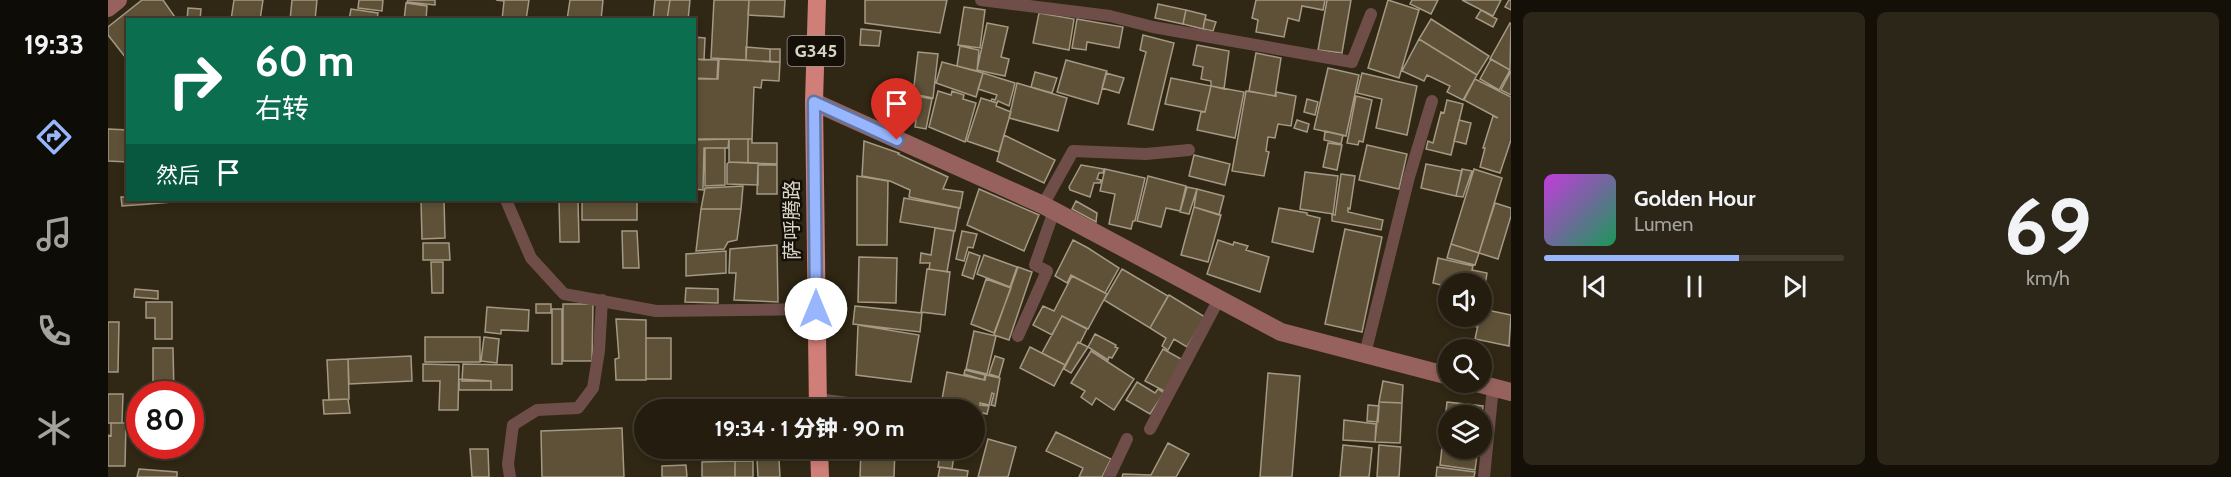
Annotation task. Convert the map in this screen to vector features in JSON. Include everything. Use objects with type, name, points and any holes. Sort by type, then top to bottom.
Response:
[{"type":"highway","name":"G345","points":[[814,102],[817,0]]},
{"type":"highway","name":"萨呼腾路","points":[[814,102],[818,399]]},
{"type":"highway","points":[[819,459],[820,477]]},
{"type":"street","points":[[108,8],[118,0]]},
{"type":"street","points":[[814,102],[1049,208],[1281,332],[1438,373]]},
{"type":"street","points":[[1493,387],[1511,392]]},
{"type":"lane","points":[[981,0],[1110,16],[1164,29],[1352,62],[1371,14]]},
{"type":"lane","points":[[1365,354],[1409,177],[1432,102]]},
{"type":"lane","points":[[1018,336],[1047,271],[1035,265],[1049,208],[1073,151],[1146,154],[1189,150]]},
{"type":"lane","points":[[506,201],[531,258],[564,294],[656,310],[816,309]]},
{"type":"lane","points":[[1150,429],[1219,299]]},
{"type":"lane","points":[[510,477],[508,464],[513,425],[537,410],[578,408],[593,388],[599,351],[602,300]]},
{"type":"lane","points":[[1484,477],[1493,387]]},
{"type":"lane","points":[[1109,477],[1126,439]]},
{"type":"building","points":[[142,0],[163,0],[176,18],[126,18],[126,58],[108,35],[108,27]]},
{"type":"building","points":[[234,0],[263,0],[260,18],[231,18]]},
{"type":"building","points":[[292,0],[317,0],[315,18],[290,18]]},
{"type":"building","points":[[359,0],[383,0],[382,11],[358,8]]},
{"type":"building","points":[[408,0],[435,0],[435,5],[407,2]]},
{"type":"building","points":[[496,0],[529,0],[526,18],[502,18],[504,1]]},
{"type":"building","points":[[570,0],[603,0],[601,18],[567,18]]},
{"type":"building","points":[[655,0],[670,0],[667,18],[653,18]]},
{"type":"building","points":[[670,0],[690,0],[688,18],[667,18]]},
{"type":"building","points":[[714,0],[749,0],[746,60],[711,58]]},
{"type":"building","points":[[749,0],[785,0],[784,17],[748,15]]},
{"type":"building","points":[[865,0],[947,0],[940,33],[865,23]]},
{"type":"building","points":[[1256,0],[1325,0],[1323,10],[1302,6],[1299,21],[1288,18],[1284,37],[1256,32],[1258,20],[1252,18]]},
{"type":"building","points":[[1327,0],[1351,0],[1342,53],[1318,50]]},
{"type":"building","points":[[1388,0],[1419,10],[1399,78],[1368,68]]},
{"type":"building","points":[[1412,0],[1438,0],[1431,14],[1410,4]]},
{"type":"building","points":[[1462,0],[1501,0],[1493,16]]},
{"type":"building","points":[[1511,0],[1511,10],[1505,7]]},
{"type":"building","points":[[406,3],[427,6],[426,18],[404,18]]},
{"type":"building","points":[[1158,4],[1186,10],[1183,24],[1155,18]]},
{"type":"building","points":[[964,7],[985,10],[980,48],[958,45]]},
{"type":"building","points":[[188,8],[201,9],[200,18],[187,18]]},
{"type":"building","points":[[351,9],[378,13],[377,18],[349,18]]},
{"type":"building","points":[[1186,10],[1206,15],[1203,29],[1183,24]]},
{"type":"building","points":[[1481,10],[1497,19],[1493,27],[1476,18]]},
{"type":"building","points":[[1039,13],[1074,19],[1069,50],[1033,43]]},
{"type":"building","points":[[1077,19],[1123,27],[1119,48],[1087,42],[1086,50],[1072,48]]},
{"type":"building","points":[[1205,19],[1216,22],[1213,31],[1203,29]]},
{"type":"building","points":[[1431,19],[1489,56],[1477,75],[1419,39]]},
{"type":"building","points":[[987,23],[1008,27],[1001,57],[1009,59],[1005,76],[977,70]]},
{"type":"building","points":[[1511,24],[1510,70],[1490,59]]},
{"type":"building","points":[[861,29],[881,31],[879,46],[860,45]]},
{"type":"building","points":[[1143,35],[1174,43],[1153,130],[1128,124],[1146,52],[1140,50]]},
{"type":"building","points":[[696,37],[705,38],[704,60],[696,59]]},
{"type":"building","points":[[1419,39],[1477,75],[1463,100],[1447,92],[1450,86],[1427,75],[1424,81],[1402,71]]},
{"type":"building","points":[[1197,45],[1229,51],[1224,89],[1211,86],[1211,81],[1201,79],[1203,67],[1193,65]]},
{"type":"building","points":[[960,46],[979,50],[977,71],[957,66]]},
{"type":"building","points":[[746,47],[770,49],[770,62],[746,60]]},
{"type":"building","points":[[770,49],[780,49],[780,62],[770,62]]},
{"type":"building","points":[[918,52],[938,54],[933,98],[913,94]]},
{"type":"building","points":[[1256,53],[1281,58],[1275,96],[1249,91]]},
{"type":"building","points":[[696,59],[718,60],[717,79],[696,78]]},
{"type":"building","points":[[719,59],[780,62],[779,81],[762,80],[761,88],[754,87],[752,139],[696,139],[696,79],[718,79]]},
{"type":"building","points":[[1491,59],[1510,70],[1499,90],[1480,79]]},
{"type":"building","points":[[1066,60],[1107,71],[1098,104],[1057,92]]},
{"type":"building","points":[[942,62],[983,73],[976,97],[936,83]]},
{"type":"building","points":[[1328,68],[1359,75],[1346,136],[1314,129]]},
{"type":"building","points":[[1511,71],[1511,95],[1501,90]]},
{"type":"building","points":[[1035,72],[1057,78],[1052,93],[1031,87]]},
{"type":"building","points":[[983,73],[1015,83],[1009,106],[998,101],[997,103],[991,101],[995,100],[997,95],[978,89]]},
{"type":"building","points":[[1106,73],[1124,78],[1119,93],[1102,88]]},
{"type":"building","points":[[1362,73],[1417,86],[1407,135],[1376,128],[1382,99],[1357,93]]},
{"type":"building","points":[[1171,78],[1211,86],[1205,112],[1165,104]]},
{"type":"building","points":[[1475,79],[1511,97],[1511,140],[1500,173],[1480,167],[1493,116],[1498,118],[1464,100]]},
{"type":"building","points":[[1017,83],[1067,98],[1058,131],[1009,118]]},
{"type":"building","points":[[1211,86],[1244,92],[1235,138],[1197,130],[1201,112],[1205,112]]},
{"type":"building","points":[[938,91],[951,95],[952,91],[964,95],[963,99],[976,103],[965,142],[929,127]]},
{"type":"building","points":[[1246,91],[1276,96],[1276,92],[1296,96],[1291,126],[1278,124],[1275,138],[1268,137],[1266,151],[1269,152],[1264,176],[1232,171]]},
{"type":"building","points":[[912,95],[932,99],[926,129],[915,127],[917,113],[909,112]]},
{"type":"building","points":[[1356,96],[1372,100],[1363,142],[1359,141],[1358,145],[1347,143]]},
{"type":"building","points":[[981,98],[997,103],[996,106],[1011,112],[999,152],[967,141]]},
{"type":"building","points":[[1307,99],[1318,102],[1315,115],[1304,112]]},
{"type":"building","points":[[1447,100],[1463,104],[1451,155],[1426,149],[1428,141],[1433,143],[1441,112],[1444,113]]},
{"type":"building","points":[[1297,120],[1309,124],[1307,132],[1294,128]]},
{"type":"building","points":[[1459,120],[1471,123],[1466,144],[1454,141]]},
{"type":"building","points":[[108,129],[126,130],[126,162],[108,161]]},
{"type":"building","points":[[1325,131],[1343,135],[1341,144],[1324,140]]},
{"type":"building","points":[[1004,135],[1055,160],[1044,183],[997,161]]},
{"type":"building","points":[[729,139],[748,139],[748,163],[729,162]]},
{"type":"building","points":[[729,139],[728,148],[704,148],[703,190],[696,189],[696,140]]},
{"type":"building","points":[[748,139],[752,139],[752,143],[777,143],[777,164],[748,163]]},
{"type":"building","points":[[864,141],[899,153],[948,177],[943,189],[963,192],[960,208],[909,197],[910,190],[890,181],[862,176]]},
{"type":"building","points":[[1328,143],[1342,145],[1337,170],[1323,167]]},
{"type":"building","points":[[1367,145],[1407,154],[1399,189],[1359,180]]},
{"type":"building","points":[[705,148],[725,148],[725,185],[705,186]]},
{"type":"building","points":[[1194,155],[1230,164],[1225,185],[1189,176]]},
{"type":"building","points":[[729,162],[758,163],[758,185],[727,184],[727,164]]},
{"type":"building","points":[[1426,164],[1462,171],[1456,196],[1421,188]]},
{"type":"building","points":[[758,165],[777,165],[777,194],[757,194]]},
{"type":"building","points":[[1081,165],[1104,169],[1103,173],[1099,173],[1097,179],[1101,180],[1100,183],[1094,183],[1090,197],[1070,190],[1069,187]]},
{"type":"building","points":[[1105,169],[1145,178],[1131,229],[1109,224],[1115,194],[1100,191]]},
{"type":"building","points":[[1462,169],[1472,171],[1463,197],[1456,196]]},
{"type":"building","points":[[1474,169],[1502,178],[1479,253],[1451,244]]},
{"type":"building","points":[[1305,172],[1338,176],[1333,214],[1300,209]]},
{"type":"building","points":[[1341,174],[1355,176],[1348,212],[1383,220],[1381,230],[1332,221],[1332,214],[1335,215]]},
{"type":"building","points":[[857,176],[888,181],[887,245],[857,245]]},
{"type":"building","points":[[1148,176],[1186,186],[1180,211],[1166,208],[1161,227],[1137,221]]},
{"type":"building","points":[[743,186],[741,209],[701,209],[705,188]]},
{"type":"building","points":[[1187,187],[1197,189],[1189,214],[1180,212]]},
{"type":"building","points":[[979,189],[1039,215],[1024,251],[967,225]]},
{"type":"building","points":[[1197,189],[1224,196],[1219,215],[1194,207]]},
{"type":"building","points":[[121,197],[126,197],[126,201],[148,201],[149,204],[122,206]]},
{"type":"building","points":[[904,198],[959,208],[955,231],[900,222]]},
{"type":"building","points":[[148,201],[172,201],[172,202],[149,204]]},
{"type":"building","points":[[421,201],[444,201],[445,238],[422,239]]},
{"type":"building","points":[[559,201],[578,201],[579,242],[560,242]]},
{"type":"building","points":[[582,201],[637,201],[637,220],[582,220]]},
{"type":"building","points":[[1076,201],[1097,213],[1096,222],[1072,209]]},
{"type":"building","points":[[1495,203],[1511,208],[1511,216],[1498,259],[1479,253]]},
{"type":"building","points":[[1194,207],[1221,215],[1208,262],[1181,255]]},
{"type":"building","points":[[1279,208],[1320,218],[1313,252],[1272,242]]},
{"type":"building","points":[[701,209],[741,209],[737,240],[728,242],[724,249],[696,251]]},
{"type":"building","points":[[935,228],[954,231],[947,272],[929,269],[930,263],[920,263],[921,253],[931,255]]},
{"type":"building","points":[[1345,229],[1382,237],[1362,332],[1325,324]]},
{"type":"building","points":[[622,231],[637,231],[639,268],[623,268]]},
{"type":"building","points":[[962,231],[977,234],[973,248],[968,247],[964,261],[956,259]]},
{"type":"building","points":[[1073,240],[1119,268],[1105,293],[1071,275],[1067,283],[1055,276]]},
{"type":"building","points":[[1218,240],[1233,245],[1234,242],[1248,246],[1246,250],[1269,257],[1260,292],[1207,274]]},
{"type":"building","points":[[423,243],[449,243],[450,260],[423,260]]},
{"type":"building","points":[[1451,244],[1479,253],[1475,265],[1447,258]]},
{"type":"building","points":[[777,245],[778,302],[734,300],[736,273],[729,273],[730,249]]},
{"type":"building","points":[[726,251],[726,273],[686,276],[686,254]]},
{"type":"building","points":[[969,252],[980,256],[973,279],[962,275]]},
{"type":"building","points":[[984,255],[1017,267],[1010,287],[977,274]]},
{"type":"building","points":[[859,257],[897,258],[896,303],[858,302]]},
{"type":"building","points":[[1438,258],[1473,266],[1472,270],[1487,273],[1438,273],[1438,284],[1433,283]]},
{"type":"building","points":[[431,262],[443,262],[443,293],[432,293]]},
{"type":"building","points":[[1018,267],[1032,272],[1009,340],[994,335]]},
{"type":"building","points":[[927,269],[950,272],[945,315],[921,312]]},
{"type":"building","points":[[1122,269],[1168,296],[1150,328],[1104,300]]},
{"type":"building","points":[[1072,276],[1107,294],[1088,329],[1062,316],[1052,335],[1033,325],[1043,306],[1054,311]]},
{"type":"building","points":[[986,279],[1011,288],[994,333],[971,324]]},
{"type":"building","points":[[686,288],[718,289],[718,303],[685,302]]},
{"type":"building","points":[[135,289],[158,291],[158,299],[134,297]]},
{"type":"building","points":[[1169,295],[1205,317],[1187,347],[1174,339],[1168,350],[1162,346],[1166,338],[1150,328]]},
{"type":"building","points":[[146,302],[172,302],[172,339],[155,339],[155,318],[146,318]]},
{"type":"building","points":[[536,304],[551,304],[551,313],[536,313]]},
{"type":"building","points":[[563,304],[593,304],[592,361],[563,361]]},
{"type":"building","points":[[855,306],[922,313],[920,332],[853,324]]},
{"type":"building","points":[[487,307],[529,310],[528,331],[501,330],[501,334],[485,332]]},
{"type":"building","points":[[552,309],[562,309],[562,364],[552,364]]},
{"type":"building","points":[[1492,311],[1511,315],[1509,346],[1492,342],[1492,339],[1475,339],[1478,327],[1492,327]]},
{"type":"building","points":[[1062,316],[1087,329],[1065,365],[1042,353]]},
{"type":"building","points":[[616,319],[646,320],[646,380],[616,380],[615,359],[619,358]]},
{"type":"building","points":[[108,322],[119,322],[118,372],[108,372]]},
{"type":"building","points":[[858,325],[919,335],[911,382],[856,375]]},
{"type":"building","points":[[974,331],[996,336],[987,374],[966,369]]},
{"type":"building","points":[[1095,334],[1116,345],[1115,347],[1118,348],[1112,358],[1109,357],[1108,360],[1088,347]]},
{"type":"building","points":[[425,337],[480,337],[480,362],[425,362]]},
{"type":"building","points":[[484,337],[499,339],[497,363],[481,361]]},
{"type":"building","points":[[646,338],[671,338],[671,379],[646,379]]},
{"type":"building","points":[[1078,342],[1088,347],[1071,373],[1064,369]]},
{"type":"building","points":[[1030,347],[1065,365],[1054,386],[1020,368]]},
{"type":"building","points":[[153,348],[173,348],[174,381],[153,381]]},
{"type":"building","points":[[1163,349],[1183,360],[1166,392],[1145,381]]},
{"type":"building","points":[[1091,351],[1134,379],[1114,410],[1096,398],[1092,405],[1081,397],[1085,391],[1071,383]]},
{"type":"building","points":[[411,356],[412,381],[349,384],[348,359]]},
{"type":"building","points":[[995,356],[1004,359],[999,377],[989,374]]},
{"type":"building","points":[[348,359],[349,399],[329,400],[327,360]]},
{"type":"building","points":[[423,364],[459,365],[458,410],[439,410],[440,381],[423,381]]},
{"type":"building","points":[[463,364],[512,365],[512,390],[491,390],[491,381],[462,381]]},
{"type":"building","points":[[965,370],[985,375],[984,380],[964,374]]},
{"type":"building","points":[[947,372],[985,380],[986,375],[1000,378],[995,406],[991,405],[994,394],[992,393],[989,405],[985,404],[985,399],[942,399]]},
{"type":"building","points":[[1268,373],[1300,376],[1292,477],[1260,477]]},
{"type":"building","points":[[459,379],[491,381],[491,390],[459,390]]},
{"type":"building","points":[[1383,381],[1403,385],[1402,403],[1379,402]]},
{"type":"building","points":[[1137,382],[1155,393],[1158,389],[1164,393],[1150,414],[1126,400]]},
{"type":"building","points":[[108,394],[123,394],[122,423],[108,423]]},
{"type":"building","points":[[348,399],[350,413],[324,414],[323,400]]},
{"type":"building","points":[[1379,402],[1402,403],[1400,443],[1375,442]]},
{"type":"building","points":[[1447,402],[1474,405],[1447,405]]},
{"type":"building","points":[[1368,405],[1379,406],[1378,422],[1367,421]]},
{"type":"building","points":[[985,406],[989,406],[987,414],[985,414]]},
{"type":"building","points":[[1344,420],[1376,424],[1375,442],[1343,440]]},
{"type":"building","points":[[111,423],[126,423],[125,466],[108,466],[108,435],[111,436]]},
{"type":"building","points":[[622,428],[624,477],[542,477],[541,431]]},
{"type":"building","points":[[1056,432],[1111,459],[1102,477],[1079,477],[1083,468],[1046,451]]},
{"type":"building","points":[[988,439],[1016,447],[1008,477],[978,477],[983,459],[985,459]]},
{"type":"building","points":[[1168,443],[1189,454],[1176,477],[1122,477],[1123,474],[1151,475]]},
{"type":"building","points":[[1343,445],[1372,448],[1369,477],[1340,477]]},
{"type":"building","points":[[1379,445],[1401,447],[1399,477],[1377,477]]},
{"type":"building","points":[[470,449],[488,449],[489,477],[472,477]]},
{"type":"building","points":[[757,459],[779,459],[780,477],[758,477]]},
{"type":"building","points":[[861,459],[895,459],[894,477],[860,477]]},
{"type":"building","points":[[939,459],[953,459],[952,469],[938,467]]},
{"type":"building","points":[[1441,459],[1476,459],[1475,470],[1440,465]]},
{"type":"building","points":[[735,461],[735,477],[702,477],[702,462]]},
{"type":"building","points":[[735,461],[753,461],[753,477],[735,477]]},
{"type":"building","points":[[686,465],[687,477],[662,477],[662,466]]},
{"type":"building","points":[[940,467],[968,471],[967,477],[938,477]]},
{"type":"building","points":[[1437,467],[1475,472],[1474,477],[1436,477]]},
{"type":"building","points":[[139,469],[177,472],[177,477],[137,477]]},
{"type":"route","points":[[816,309],[814,102],[897,140]]}]
